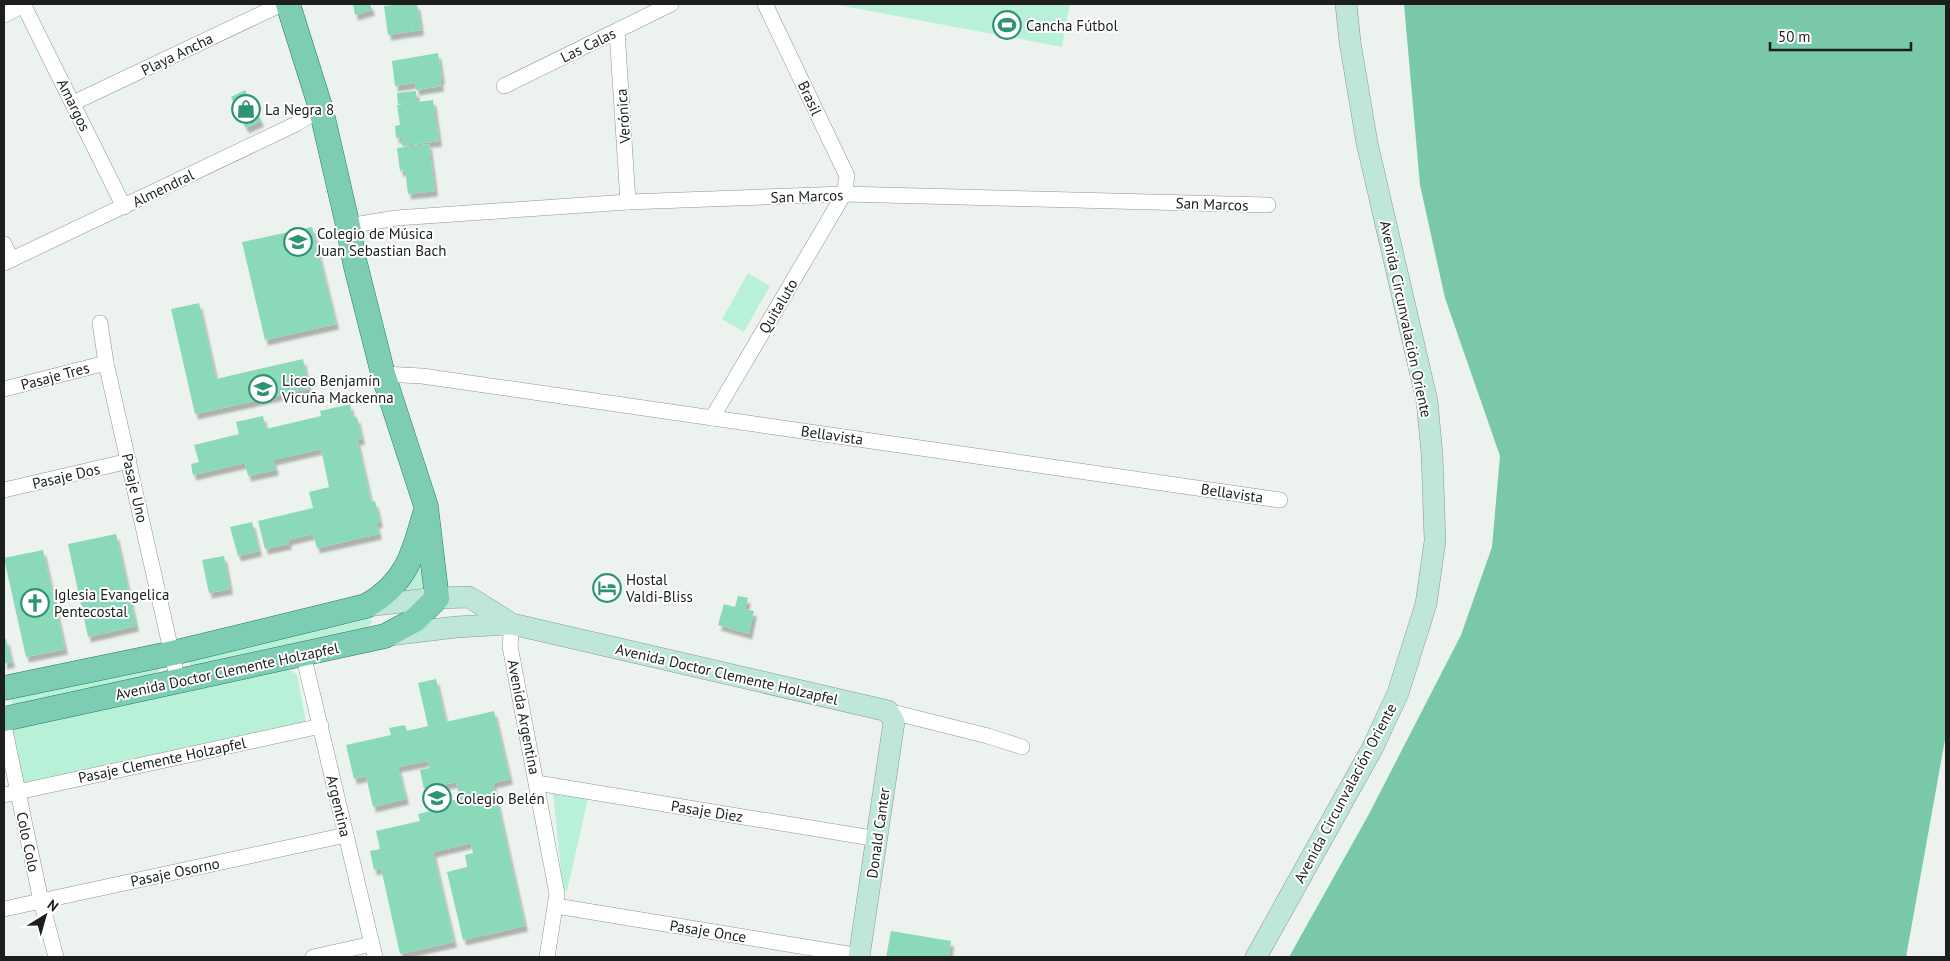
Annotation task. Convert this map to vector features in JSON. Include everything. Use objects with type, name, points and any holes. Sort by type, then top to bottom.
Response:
[{"type":"main road","points":[[288,4],[321,109],[355,263],[383,374],[426,506],[437,598]]},
{"type":"main road","name":"Avenida Circunvalación Oriente","points":[[1256,957],[1373,746],[1398,693],[1426,604],[1435,541],[1432,454],[1427,401],[1368,143],[1350,42],[1346,4]]},
{"type":"main road","points":[[366,606],[381,598],[393,587],[405,571],[412,556],[426,506]]},
{"type":"main road","name":"Avenida Doctor Clemente Holzapfel","points":[[4,688],[172,653],[366,606],[437,598],[469,597],[512,624],[888,711]]},
{"type":"main road","name":"Avenida Doctor Clemente Holzapfel","points":[[4,719],[385,636],[415,620],[437,598]]},
{"type":"main road","points":[[385,636],[456,627],[512,624]]},
{"type":"main road","name":"Donald Canter","points":[[859,956],[894,722],[888,711]]},
{"type":"street","name":"Amargos","points":[[24,4],[124,207]]},
{"type":"street","points":[[4,15],[24,4]]},
{"type":"street","name":"Playa Ancha","points":[[73,103],[282,4]]},
{"type":"street","name":"Las Calas","points":[[504,86],[672,4]]},
{"type":"street","name":"Brasil","points":[[765,4],[847,176],[844,194]]},
{"type":"street","name":"Verónica","points":[[617,31],[628,202]]},
{"type":"street","name":"Almendral","points":[[7,261],[296,124],[321,109]]},
{"type":"street","name":"San Marcos","points":[[348,226],[396,218],[628,202],[844,194],[1268,205]]},
{"type":"street","name":"Quitaluto","points":[[712,418],[844,194]]},
{"type":"street","points":[[4,244],[7,261]]},
{"type":"street","name":"Pasaje Uno","points":[[100,323],[106,362],[172,653]]},
{"type":"street","name":"Pasaje Tres","points":[[4,389],[106,362]]},
{"type":"street","name":"Bellavista","points":[[383,374],[422,376],[1280,500]]},
{"type":"street","name":"Pasaje Dos","points":[[4,490],[129,462]]},
{"type":"street","name":"Avenida Argentina","points":[[512,624],[510,646],[557,894],[547,957]]},
{"type":"street","points":[[172,653],[178,681]]},
{"type":"street","name":"Argentina","points":[[303,654],[374,950]]},
{"type":"street","name":"Avenida Doctor Clemente Holzapfel","points":[[888,711],[988,736],[1022,747]]},
{"type":"street","name":"Colo Colo","points":[[4,726],[11,793],[56,957]]},
{"type":"street","name":"Pasaje Clemente Holzapfel","points":[[11,793],[320,726]]},
{"type":"street","name":"Pasaje Diez","points":[[537,783],[878,839]]},
{"type":"street","name":"Pasaje Osorno","points":[[4,909],[346,835]]},
{"type":"street","name":"Pasaje Once","points":[[556,906],[859,956]]},
{"type":"street","points":[[313,957],[374,950]]},
{"type":"green space","name":"Cancha Fútbol","points":[[833,4],[1070,4],[1062,47]]},
{"type":"green space","points":[[1404,4],[1946,4],[1946,734],[1906,957],[1289,957],[1369,814],[1461,635],[1492,547],[1500,456],[1445,298],[1420,185]]},
{"type":"green space","points":[[748,273],[770,286],[744,332],[722,319]]},
{"type":"green space","points":[[423,553],[426,586],[423,596],[397,600]]},
{"type":"green space","points":[[367,619],[371,620],[372,623],[367,627],[193,666],[190,665],[189,661],[192,659]]},
{"type":"green space","points":[[158,667],[159,671],[154,674],[16,705],[12,704],[11,699],[14,698]]},
{"type":"green space","points":[[286,669],[297,674],[306,722],[21,786],[8,728]]},
{"type":"green space","points":[[553,793],[588,798],[567,891],[563,889]]},
{"type":"building","points":[[353,4],[370,4],[372,10],[355,15]]},
{"type":"building","points":[[417,4],[421,30],[388,35],[384,6]]},
{"type":"building","points":[[438,53],[442,79],[440,79],[441,86],[416,90],[415,83],[395,86],[392,61]]},
{"type":"building","name":"La Negra 8","points":[[245,90],[261,121],[246,128],[231,97]]},
{"type":"building","points":[[416,91],[417,102],[433,100],[439,141],[402,146],[401,138],[396,138],[395,126],[400,125],[397,105],[411,103],[398,104],[397,93]]},
{"type":"building","points":[[429,144],[435,191],[408,194],[405,170],[400,171],[397,148]]},
{"type":"building","points":[[312,227],[336,324],[265,340],[242,242]]},
{"type":"building","points":[[199,303],[216,379],[303,359],[309,389],[195,414],[171,309]]},
{"type":"building","points":[[350,404],[353,418],[357,417],[362,439],[357,440],[371,502],[375,501],[380,522],[376,523],[379,534],[317,548],[313,534],[288,540],[289,544],[265,549],[258,521],[313,508],[309,492],[329,487],[321,449],[273,460],[276,470],[248,476],[245,463],[193,475],[191,464],[199,462],[194,445],[239,434],[236,422],[263,416],[266,429],[321,416],[320,411]]},
{"type":"building","points":[[252,522],[259,551],[238,556],[230,527]]},
{"type":"building","points":[[116,534],[136,626],[88,637],[68,544]]},
{"type":"building","name":"Iglesia Evangelica Pentecostal","points":[[43,550],[65,649],[26,657],[4,558]]},
{"type":"building","points":[[224,556],[230,589],[209,593],[202,560]]},
{"type":"building","points":[[738,596],[748,598],[745,609],[754,611],[749,634],[718,625],[724,604],[735,607]]},
{"type":"building","points":[[4,639],[6,639],[12,662],[4,664]]},
{"type":"building","points":[[436,679],[446,722],[494,711],[510,779],[493,783],[525,926],[463,940],[447,872],[467,867],[465,855],[473,853],[471,843],[433,852],[454,942],[400,954],[381,868],[374,870],[370,851],[380,849],[376,831],[420,821],[418,814],[450,806],[449,801],[460,799],[456,782],[424,789],[420,770],[429,768],[428,761],[398,767],[406,799],[373,807],[366,776],[354,779],[346,745],[391,735],[389,728],[405,725],[407,731],[428,726],[418,683]]},
{"type":"building","points":[[891,931],[951,941],[949,957],[886,957]]},
{"type":"place","name":"Cancha Fútbol","points":[[1007,25]]},
{"type":"place","name":"La Negra 8","points":[[246,109]]},
{"type":"place","name":"Colegio de Música Juan Sebastian Bach","points":[[298,242]]},
{"type":"place","name":"Liceo Benjamín Vicuña Mackenna","points":[[263,389]]},
{"type":"place","name":"Hostal Valdi-Bliss","points":[[607,588]]},
{"type":"place","name":"Iglesia Evangelica Pentecostal","points":[[35,603]]},
{"type":"place","name":"Colegio Belén","points":[[437,798]]}]
